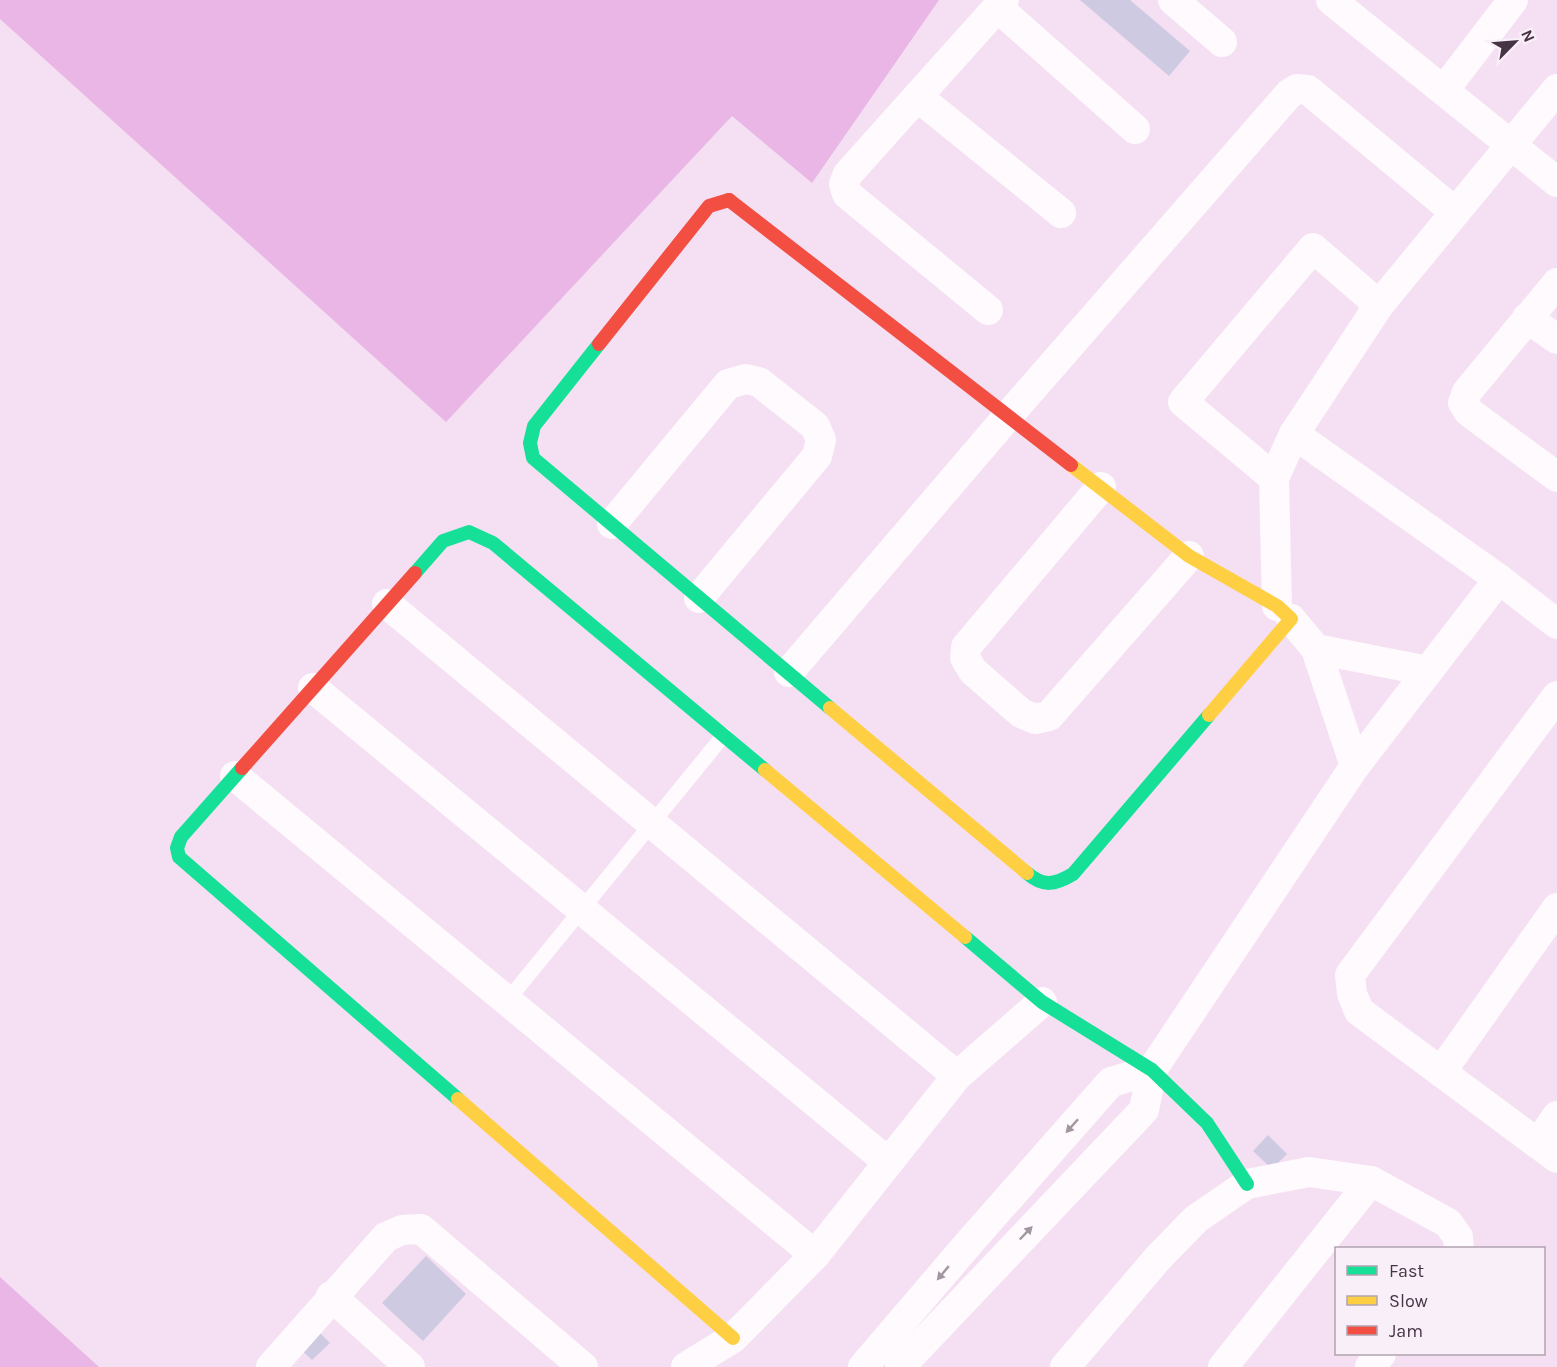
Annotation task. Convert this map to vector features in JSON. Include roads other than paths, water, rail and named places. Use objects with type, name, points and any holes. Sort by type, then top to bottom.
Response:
[{"type":"street","points":[[1173,0],[1222,42]]},
{"type":"street","points":[[1331,0],[1362,9],[1444,90],[1557,182]]},
{"type":"street","points":[[1444,90],[1514,0]]},
{"type":"street","points":[[987,309],[847,194],[844,184],[848,174],[1000,4],[1135,129]]},
{"type":"street","points":[[789,672],[1008,416],[1289,94],[1297,89],[1308,90],[1455,212]]},
{"type":"street","points":[[1355,766],[1316,649],[1284,612],[1189,556],[729,200],[719,201],[709,206],[534,426],[530,442],[533,458],[1038,883],[1052,884],[1073,874],[1284,612],[1274,478],[1294,434],[1379,304],[1557,89]]},
{"type":"street","points":[[918,97],[1061,213]]},
{"type":"street","points":[[1274,478],[1183,402],[1313,248],[1379,304]]},
{"type":"street","points":[[1557,283],[1467,392],[1463,404],[1469,412],[1557,477]]},
{"type":"street","points":[[1527,318],[1557,339]]},
{"type":"street","points":[[612,524],[728,384],[746,379],[759,382],[815,426],[821,440],[817,456],[699,597]]},
{"type":"street","points":[[1294,434],[1499,579],[1557,624]]},
{"type":"street","points":[[1101,487],[966,647],[965,658],[973,671],[1021,713],[1035,718],[1049,716],[1189,556]]},
{"type":"street","points":[[733,1338],[179,857],[177,848],[181,837],[443,541],[469,532],[493,543],[1042,1002],[1152,1070],[1206,1123],[1247,1184]]},
{"type":"street","points":[[900,1367],[1144,1110],[1152,1070],[1355,766],[1499,579]]},
{"type":"street","points":[[387,604],[957,1076]]},
{"type":"street","points":[[1316,649],[1428,671]]},
{"type":"street","points":[[313,688],[888,1162]]},
{"type":"street","points":[[1557,696],[1350,975],[1352,994],[1359,1011],[1547,1151],[1557,1116]]},
{"type":"street","points":[[235,776],[814,1255]]},
{"type":"street","points":[[1441,1072],[1557,908]]},
{"type":"street","points":[[686,1367],[733,1338],[814,1255],[957,1076],[1042,1002]]},
{"type":"street","points":[[863,1367],[1111,1082],[1152,1070]]},
{"type":"street","points":[[1065,1367],[1158,1258],[1196,1219],[1247,1184],[1309,1172],[1371,1181],[1448,1223],[1458,1237],[1459,1247]]},
{"type":"street","points":[[1223,1367],[1371,1181]]},
{"type":"street","points":[[271,1367],[386,1237],[402,1230],[421,1229],[583,1367]]},
{"type":"street","points":[[969,1243],[995,1265]]},
{"type":"street","points":[[332,1296],[410,1367]]},
{"type":"street","points":[[1370,1367],[1379,1355]]},
{"type":"lane","points":[[507,1001],[724,735]]}]
